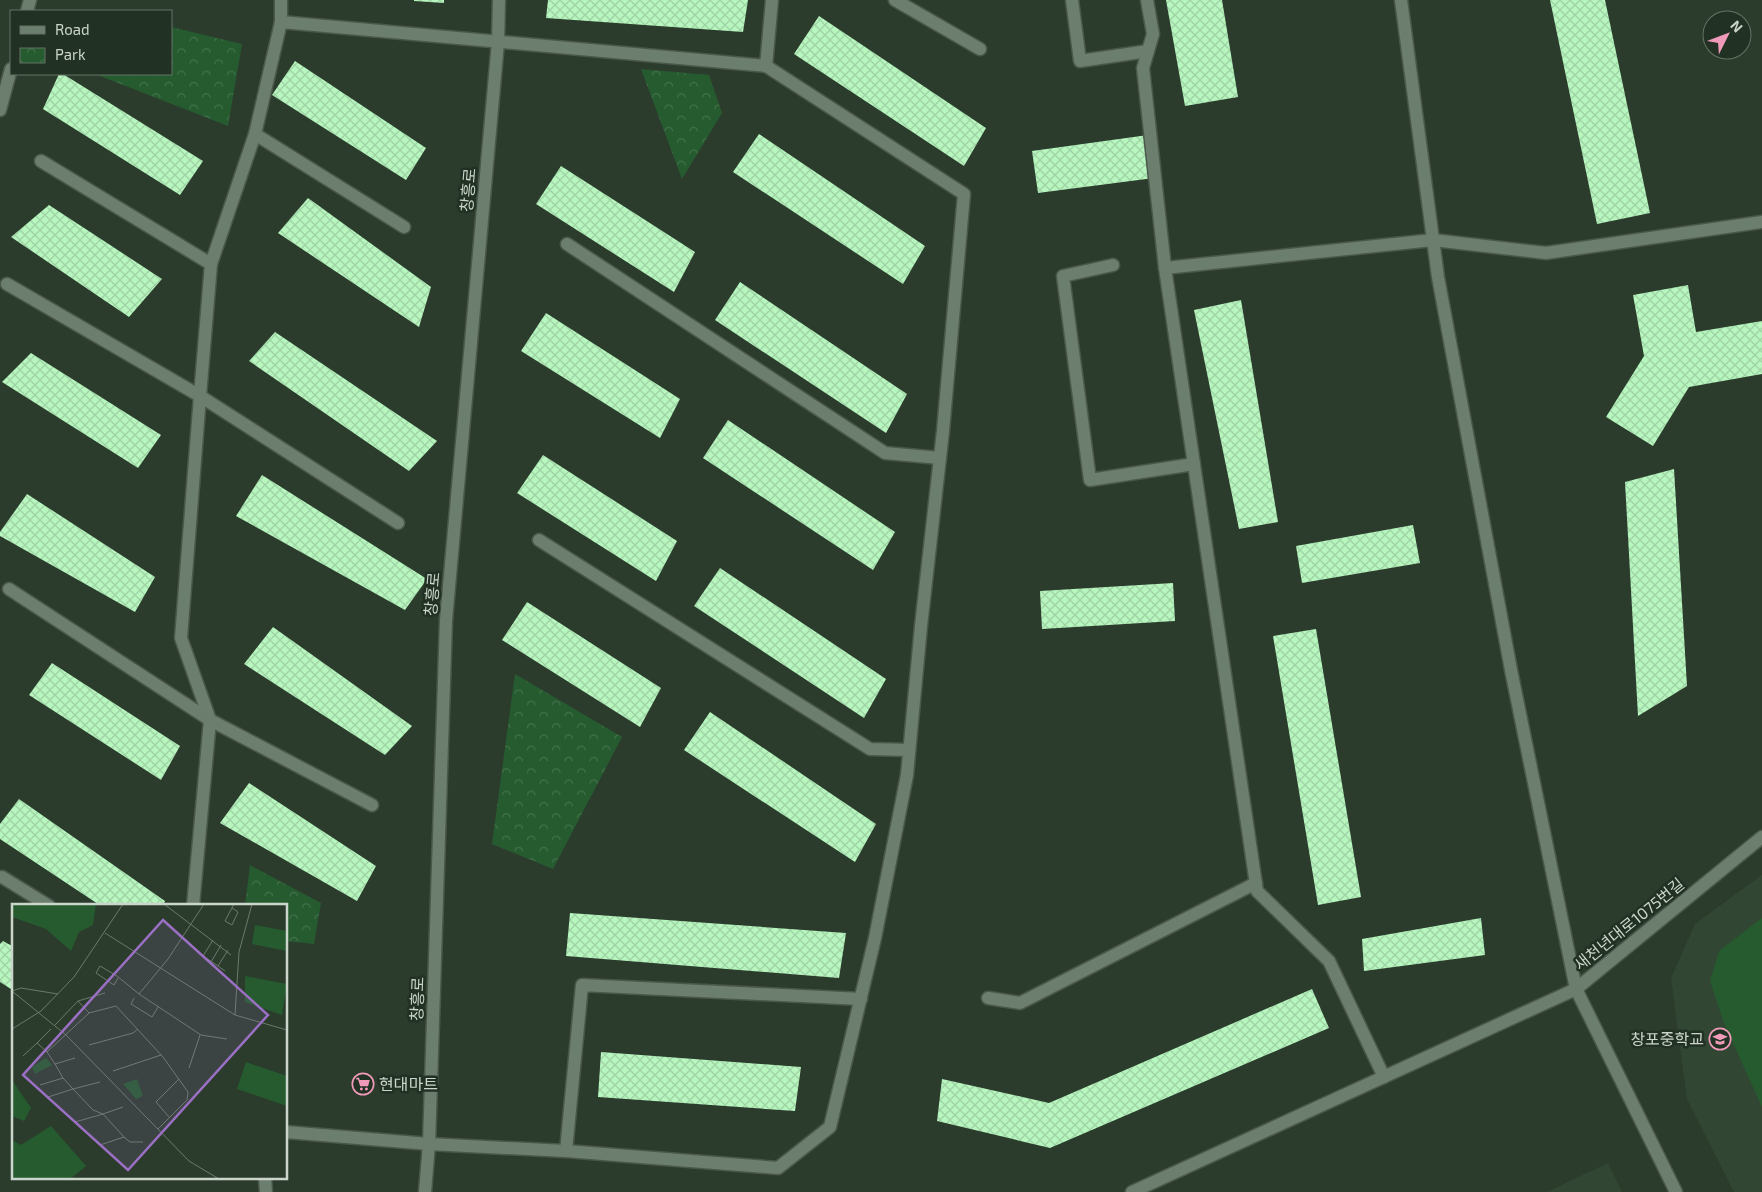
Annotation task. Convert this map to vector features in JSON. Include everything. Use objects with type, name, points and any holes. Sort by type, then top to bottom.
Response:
[{"type":"street","points":[[193,904],[210,720],[181,638],[212,264],[255,134],[281,22],[281,0]]},
{"type":"street","name":"창흥로","points":[[425,1192],[429,1144],[446,620],[498,42],[498,0]]},
{"type":"street","points":[[766,66],[772,0]]},
{"type":"street","points":[[895,0],[980,49]]},
{"type":"street","points":[[1072,0],[1080,60],[1148,50]]},
{"type":"street","points":[[1147,0],[1153,34],[1143,68],[1165,268],[1257,891],[1330,961],[1384,1077]]},
{"type":"street","points":[[1132,1192],[1576,989],[1511,670],[1438,277],[1401,0]]},
{"type":"street","points":[[281,22],[766,66],[964,194],[940,458],[921,626],[907,775],[875,938],[830,1128],[778,1168],[566,1151],[429,1144],[288,1132]]},
{"type":"street","points":[[0,110],[10,73]]},
{"type":"street","points":[[255,134],[404,227]]},
{"type":"street","points":[[41,161],[212,264]]},
{"type":"street","points":[[1165,268],[1433,240],[1546,253],[1762,222]]},
{"type":"street","points":[[567,244],[885,453],[940,458]]},
{"type":"street","points":[[1113,265],[1063,276],[1090,480],[1194,464]]},
{"type":"street","points":[[7,284],[200,396],[398,523]]},
{"type":"street","points":[[539,540],[870,749],[909,750]]},
{"type":"street","points":[[9,590],[210,720],[372,804]]},
{"type":"street","name":"새천년대로1075번길","points":[[1676,1192],[1576,989],[1762,837]]},
{"type":"street","points":[[2,877],[46,904]]},
{"type":"street","points":[[988,998],[1020,1003],[1256,883]]},
{"type":"street","points":[[566,1151],[582,985],[860,999]]},
{"type":"shaded area","name":"창포중학교","points":[[1762,875],[1762,1192],[1734,1192],[1687,1099],[1671,978],[1695,924]]},
{"type":"shaded area","points":[[1608,1163],[1622,1192],[1547,1192]]},
{"type":"green space","points":[[172,27],[242,44],[228,126],[98,75],[172,75]]},
{"type":"green space","points":[[641,69],[709,75],[722,113],[682,179]]},
{"type":"green space","points":[[515,674],[622,737],[553,869],[492,844]]},
{"type":"green space","points":[[250,865],[321,903],[314,944],[288,941],[288,904],[245,904]]},
{"type":"green space","points":[[1762,918],[1762,1107],[1724,1023],[1710,981],[1719,951]]},
{"type":"building","points":[[444,0],[444,3],[414,1]]},
{"type":"building","points":[[548,0],[748,0],[743,32],[546,18]]},
{"type":"building","points":[[1166,0],[1222,0],[1238,97],[1185,106]]},
{"type":"building","points":[[1550,0],[1605,0],[1650,213],[1597,224]]},
{"type":"building","points":[[819,16],[986,128],[964,166],[794,54]]},
{"type":"building","points":[[295,61],[426,148],[406,180],[272,95]]},
{"type":"building","points":[[59,75],[65,75],[203,161],[180,195],[43,109]]},
{"type":"building","points":[[759,134],[925,246],[903,284],[733,172]]},
{"type":"building","points":[[1148,135],[1154,178],[1038,193],[1032,151]]},
{"type":"building","points":[[561,166],[695,252],[674,292],[536,204]]},
{"type":"building","points":[[308,198],[431,287],[419,327],[278,233]]},
{"type":"building","points":[[49,205],[162,279],[129,317],[11,237]]},
{"type":"building","points":[[740,282],[907,394],[886,433],[715,320]]},
{"type":"building","points":[[1688,285],[1696,332],[1762,321],[1762,374],[1689,387],[1653,446],[1606,417],[1644,356],[1633,295]]},
{"type":"building","points":[[1241,300],[1278,522],[1239,529],[1194,310]]},
{"type":"building","points":[[546,313],[680,399],[660,438],[521,351]]},
{"type":"building","points":[[275,332],[437,441],[409,471],[249,361]]},
{"type":"building","points":[[31,353],[161,435],[138,468],[2,382]]},
{"type":"building","points":[[728,420],[895,532],[873,570],[703,458]]},
{"type":"building","points":[[543,455],[677,541],[656,581],[517,493]]},
{"type":"building","points":[[1674,469],[1687,686],[1638,716],[1625,482]]},
{"type":"building","points":[[262,475],[427,579],[405,610],[236,516]]},
{"type":"building","points":[[27,494],[155,577],[135,612],[0,536],[0,532]]},
{"type":"building","points":[[1413,525],[1420,563],[1302,583],[1296,546]]},
{"type":"building","points":[[720,568],[886,679],[864,718],[694,606]]},
{"type":"building","points":[[1173,583],[1175,621],[1042,629],[1040,591]]},
{"type":"building","points":[[527,602],[661,688],[640,727],[502,640]]},
{"type":"building","points":[[273,627],[412,726],[385,755],[244,664]]},
{"type":"building","points":[[1316,629],[1361,897],[1318,905],[1273,636]]},
{"type":"building","points":[[52,663],[180,746],[161,780],[29,695]]},
{"type":"building","points":[[710,712],[876,824],[855,862],[684,750]]},
{"type":"building","points":[[249,783],[376,866],[357,901],[220,823]]},
{"type":"building","points":[[19,799],[165,901],[164,904],[98,904],[0,839],[0,824]]},
{"type":"building","points":[[570,913],[846,933],[839,978],[566,956]]},
{"type":"building","points":[[1481,918],[1485,955],[1364,971],[1362,939]]},
{"type":"building","points":[[3,941],[12,946],[12,990],[0,982],[0,944]]},
{"type":"building","points":[[1312,989],[1329,1028],[1050,1148],[937,1121],[942,1079],[1049,1103]]},
{"type":"building","points":[[601,1052],[801,1067],[795,1111],[598,1097]]},
{"type":"place","name":"창포중학교","points":[[1720,1039]]},
{"type":"place","name":"현대마트","points":[[363,1084]]}]
